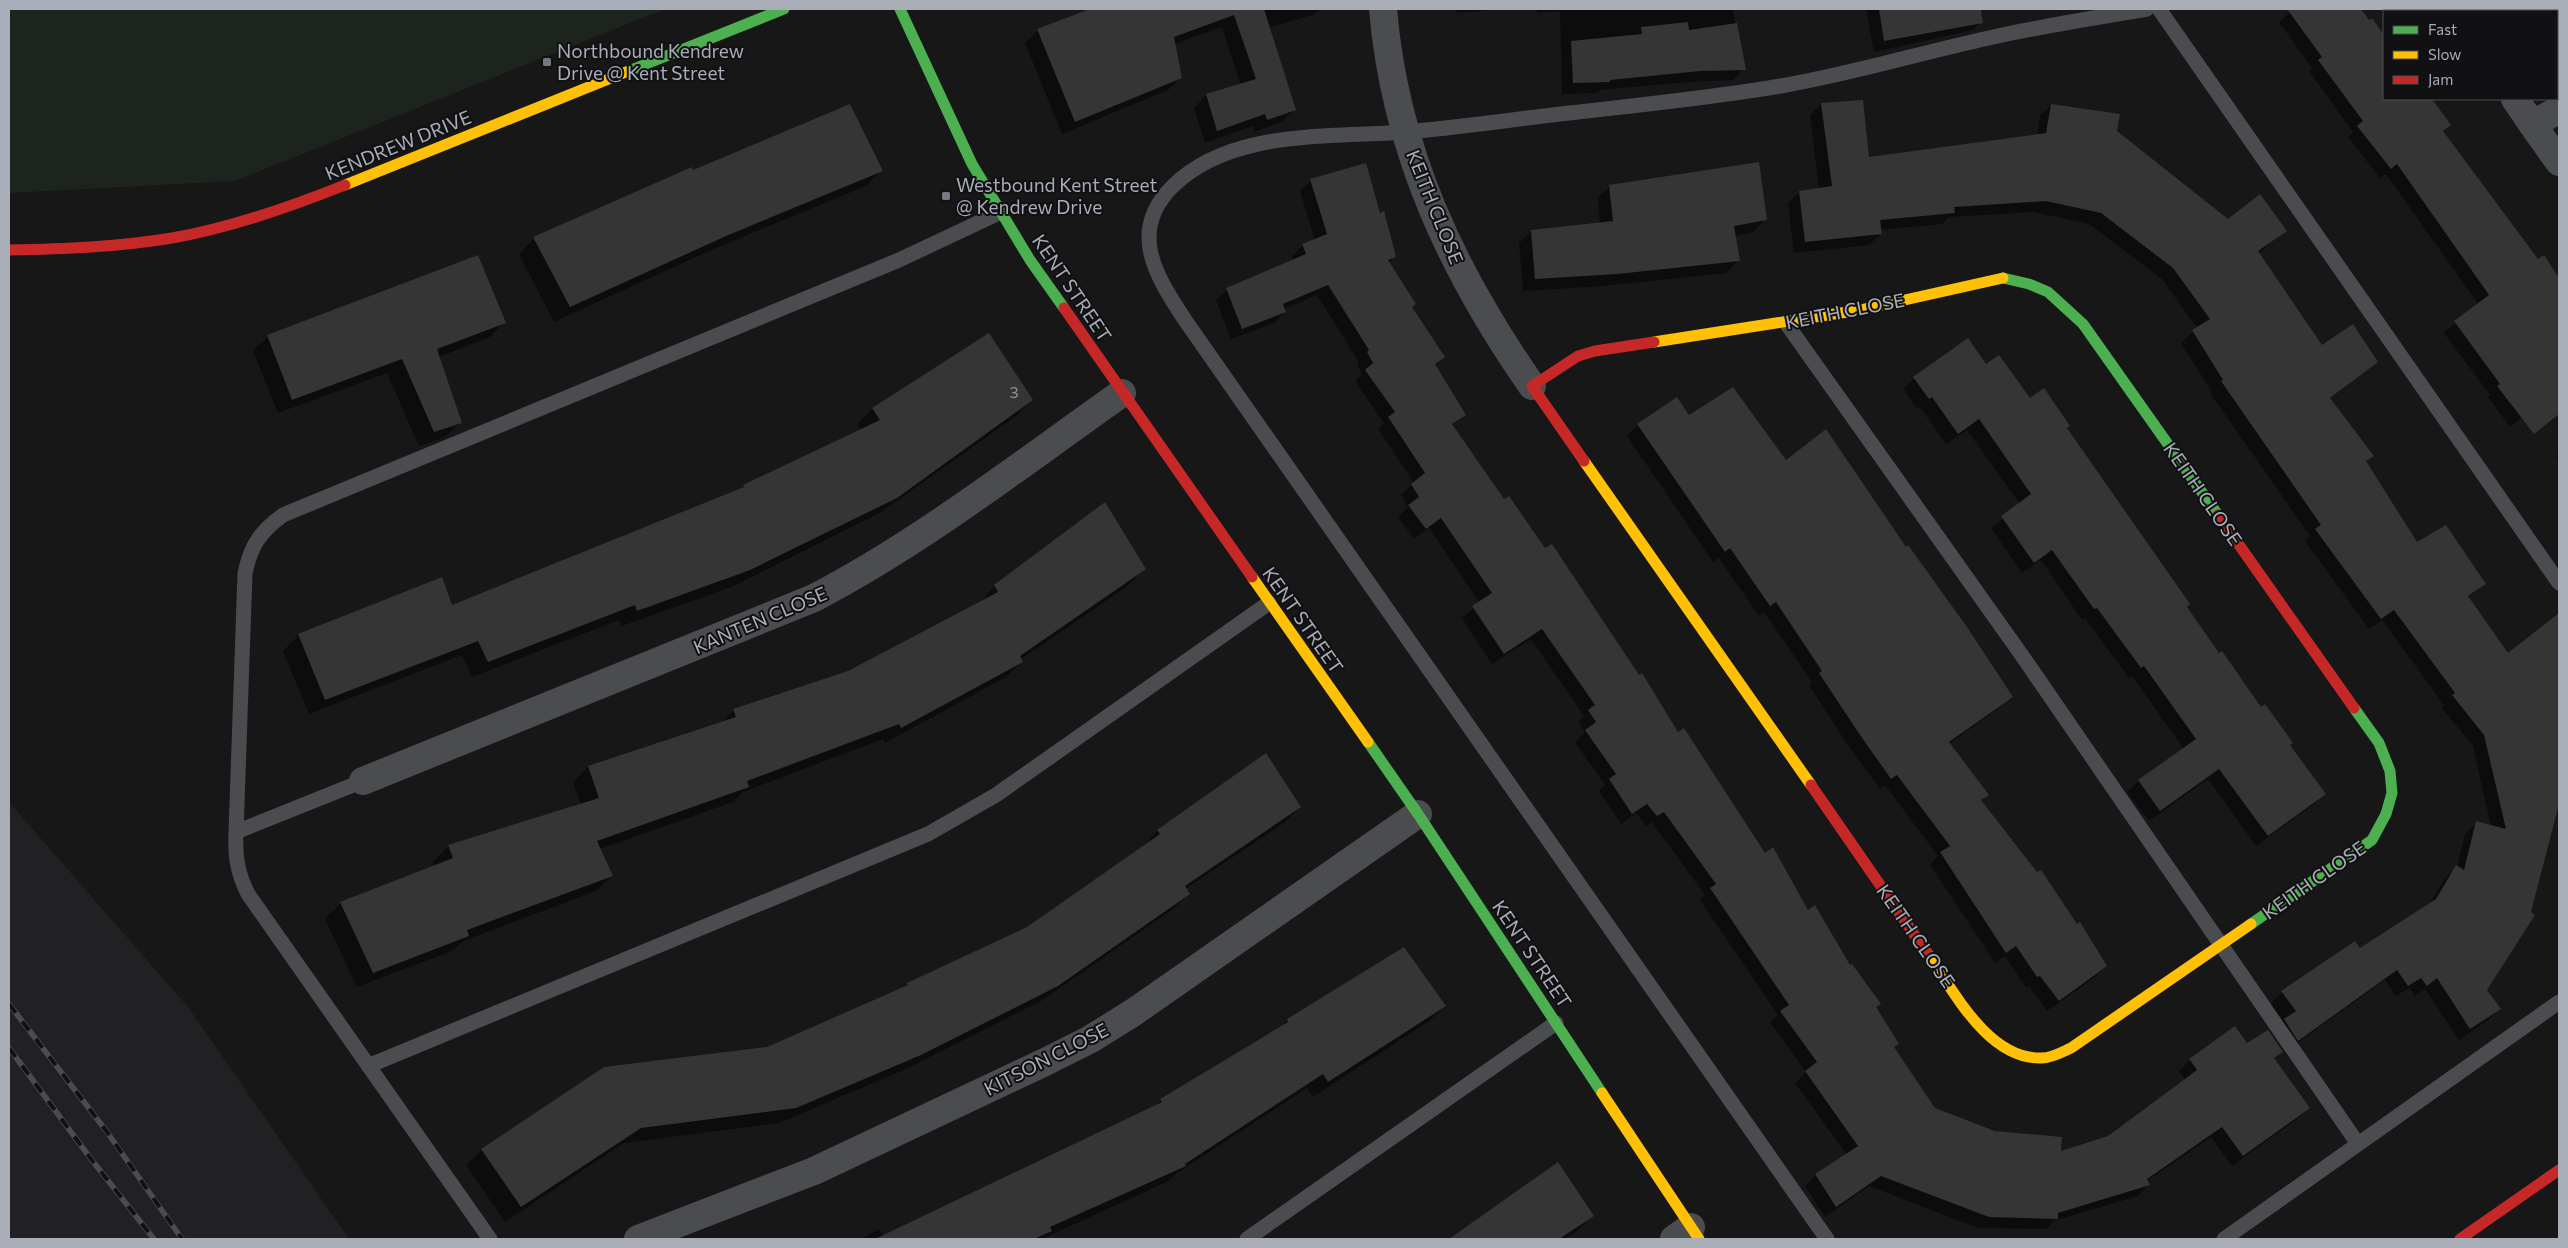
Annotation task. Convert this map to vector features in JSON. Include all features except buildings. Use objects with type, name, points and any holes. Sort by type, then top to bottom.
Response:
[{"type":"street","name":"KENDREW DRIVE","points":[[9,250],[76,249],[172,238],[256,216],[337,188],[784,9]]},
{"type":"street","name":"KENT STREET","points":[[900,9],[972,164],[1030,260],[1418,814],[1556,1023],[1688,1235]]},
{"type":"street","name":"KEITH CLOSE","points":[[1383,9],[1394,77],[1406,132],[1436,220],[1459,269],[1482,311],[1532,386],[1979,1027],[1997,1043],[2022,1055],[2043,1059],[2071,1048],[2372,840],[2387,815],[2393,796],[2390,767],[2379,743],[2083,324],[2064,303],[2048,290],[2030,283],[2002,278],[1860,310],[1786,323],[1595,351],[1578,356],[1532,386]]},
{"type":"street","points":[[2516,100],[2559,162]]},
{"type":"street","points":[[2532,124],[2559,110]]},
{"type":"street","name":"KANTEN CLOSE","points":[[363,780],[814,598],[857,576],[899,550],[1122,393]]},
{"type":"street","name":"KITSON CLOSE","points":[[638,1239],[814,1170],[1089,1040],[1142,1006],[1418,814]]},
{"type":"street","points":[[2460,1239],[2559,1170]]},
{"type":"lane","points":[[1827,1239],[1185,320],[1167,293],[1152,260],[1148,230],[1157,205],[1173,186],[1194,170],[1223,155],[1282,141],[1406,132],[1783,86],[1993,37],[2148,9]]},
{"type":"lane","points":[[2159,9],[2559,583]]},
{"type":"lane","points":[[490,1239],[248,894],[238,875],[235,857],[245,573],[250,550],[267,527],[292,512],[899,260],[1001,212]]},
{"type":"lane","points":[[1786,323],[2023,657],[2358,1144]]},
{"type":"lane","points":[[368,1066],[928,834],[996,795],[1269,602]]},
{"type":"lane","points":[[236,832],[363,780]]},
{"type":"lane","points":[[2224,1239],[2559,1002]]},
{"type":"lane","points":[[1247,1239],[1556,1023]]},
{"type":"shaded area","points":[[9,9],[665,9],[235,181],[9,193]]},
{"type":"shaded area","points":[[9,802],[188,1007],[349,1239],[9,1239]]},
{"type":"railway","points":[[9,1004],[107,1132],[182,1239]]},
{"type":"railway","points":[[9,1048],[91,1159],[154,1239]]},
{"type":"traffic: fast","points":[[626,72],[784,9]]},
{"type":"traffic: fast","points":[[900,9],[972,164],[1030,260],[1064,308]]},
{"type":"traffic: fast","points":[[2003,278],[2029,284],[2048,292],[2083,324],[2218,515]]},
{"type":"traffic: fast","points":[[2251,924],[2372,840],[2386,814],[2392,793],[2390,771],[2379,743],[2354,708]]},
{"type":"traffic: fast","points":[[1368,742],[1418,814],[1602,1093]]},
{"type":"traffic: slow","points":[[345,185],[626,72]]},
{"type":"traffic: slow","points":[[1654,342],[1860,310],[2003,278]]},
{"type":"traffic: slow","points":[[1584,461],[1811,785]]},
{"type":"traffic: slow","points":[[1252,577],[1368,742]]},
{"type":"traffic: slow","points":[[1927,953],[1961,1003],[1989,1036],[2005,1048],[2023,1056],[2046,1058],[2071,1048],[2251,924]]},
{"type":"traffic: slow","points":[[1602,1093],[1699,1239]]},
{"type":"traffic: jam","points":[[9,250],[111,245],[194,234],[260,216],[345,185]]},
{"type":"traffic: jam","points":[[1064,308],[1252,577]]},
{"type":"traffic: jam","points":[[1584,461],[1532,386],[1578,356],[1595,351],[1654,342]]},
{"type":"traffic: jam","points":[[2218,515],[2354,708]]},
{"type":"traffic: jam","points":[[1811,785],[1927,953]]},
{"type":"traffic: jam","points":[[2460,1239],[2559,1170]]},
{"type":"place","name":"Northbound Kendrew Drive @ Kent Street","points":[[547,62]]},
{"type":"place","name":"Westbound Kent Street @ Kendrew Drive","points":[[946,196]]}]
